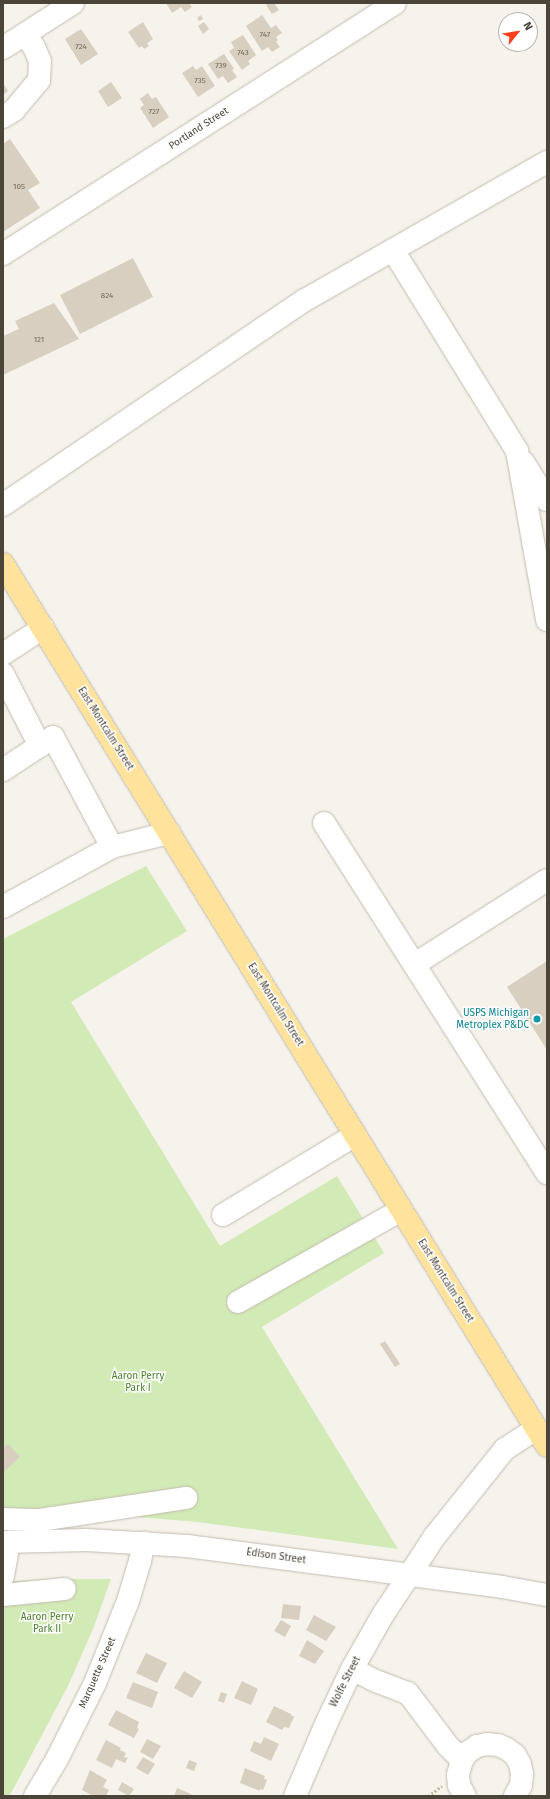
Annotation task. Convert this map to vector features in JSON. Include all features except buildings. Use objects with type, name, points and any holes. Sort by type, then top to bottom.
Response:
[{"type":"main road","name":"East Montcalm Street","points":[[3,564],[542,1437]]},
{"type":"street","points":[[3,48],[73,3]]},
{"type":"street","name":"Portland Street","points":[[3,254],[395,3]]},
{"type":"street","points":[[3,117],[14,110],[39,80],[40,61],[34,47],[25,34]]},
{"type":"street","points":[[3,505],[305,300],[547,162]]},
{"type":"street","points":[[393,250],[547,500]]},
{"type":"street","points":[[517,451],[547,620]]},
{"type":"street","points":[[3,654],[43,628]]},
{"type":"street","points":[[3,674],[40,746]]},
{"type":"street","points":[[3,770],[53,737],[112,847]]},
{"type":"street","points":[[324,822],[547,1173]]},
{"type":"street","points":[[3,907],[112,847],[169,833]]},
{"type":"street","points":[[415,964],[547,880]]},
{"type":"street","points":[[222,1215],[355,1135]]},
{"type":"street","points":[[238,1302],[401,1210]]},
{"type":"street","name":"Wolfe Street","points":[[295,1796],[322,1730],[352,1669],[384,1613],[435,1536],[505,1449],[542,1437]]},
{"type":"street","points":[[3,1519],[40,1520],[186,1498]]},
{"type":"street","name":"Marquette Street","points":[[36,1796],[67,1740],[100,1670],[130,1594],[135,1542],[124,1508]]},
{"type":"street","name":"Edison Street","points":[[6,1542],[61,1540],[135,1542],[232,1551],[410,1574],[547,1595]]},
{"type":"street","points":[[3,1576],[6,1542]]},
{"type":"street","points":[[3,1595],[65,1589]]},
{"type":"street","points":[[352,1669],[376,1681],[408,1693],[448,1746],[462,1760]]},
{"type":"street","points":[[465,1796],[459,1785],[458,1775],[462,1760],[468,1752],[477,1746],[487,1744],[498,1744],[507,1749],[517,1760],[522,1774],[521,1785],[515,1796]]},
{"type":"green space","name":"Aaron Perry Park I","points":[[146,866],[187,931],[71,1002],[220,1246],[337,1176],[384,1253],[262,1327],[398,1549],[198,1522],[137,1517],[72,1515],[3,1518],[3,939]]},
{"type":"green space","name":"Aaron Perry Park II","points":[[46,1579],[111,1579],[93,1629],[68,1686],[9,1796],[3,1796],[3,1582]]},
{"type":"place","name":"USPS Michigan Metroplex P&DC","points":[[537,1019]]}]
